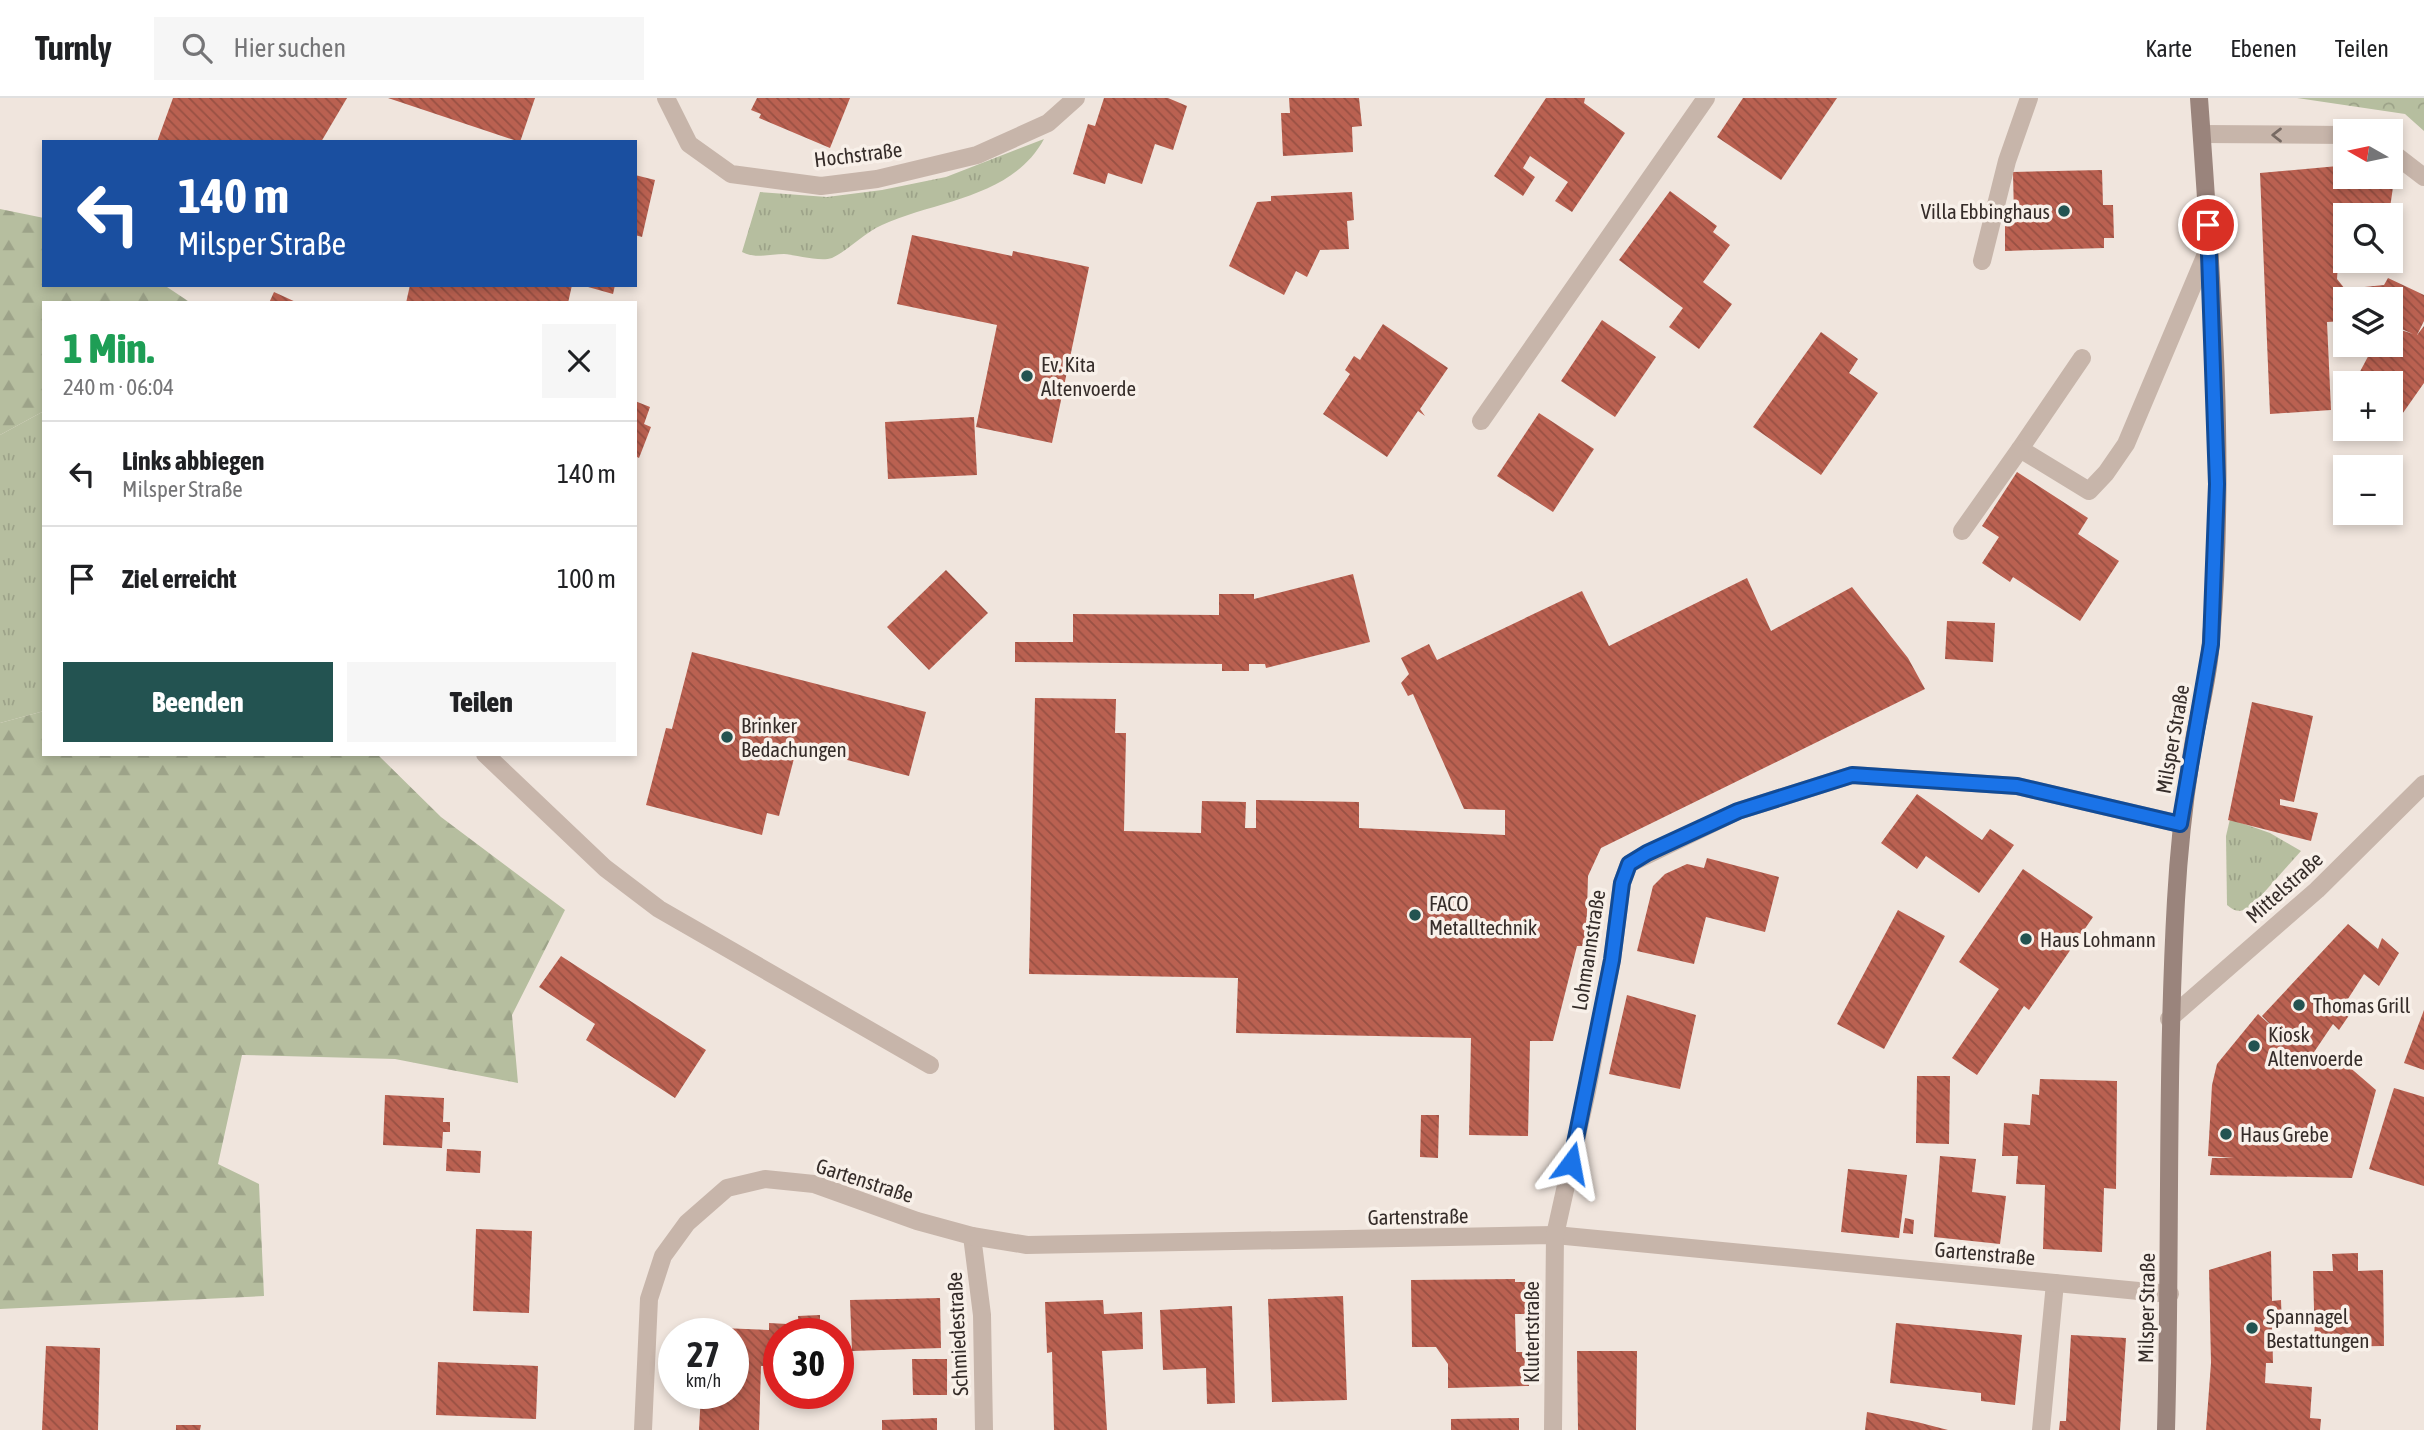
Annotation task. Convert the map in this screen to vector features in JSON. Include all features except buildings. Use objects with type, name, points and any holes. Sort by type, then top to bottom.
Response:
[{"type":"street","name":"Hochstraße","points":[[666,98],[689,144],[732,174],[821,186],[877,179],[977,155],[1048,123],[1076,98]]},
{"type":"street","points":[[1481,421],[1706,98]]},
{"type":"street","points":[[1982,261],[2007,161],[2029,98]]},
{"type":"street","name":"Milsper Straße","points":[[2166,1430],[2170,1294],[2169,1019],[2180,824],[2211,644],[2217,484],[2209,247],[2199,98]]},
{"type":"street","points":[[2202,134],[2333,135]]},
{"type":"street","points":[[2403,161],[2424,177]]},
{"type":"street","points":[[2020,449],[2089,491],[2106,473],[2126,444],[2209,247]]},
{"type":"street","points":[[1962,531],[2082,358]]},
{"type":"street","points":[[487,756],[605,868],[659,909],[930,1065]]},
{"type":"street","name":"Lohmannstraße","points":[[1555,1235],[1587,1091],[1612,960],[1622,883],[1629,864],[1738,811],[1852,775],[2017,786],[2180,824]]},
{"type":"street","name":"Mittelstraße","points":[[2169,1019],[2317,890],[2424,784]]},
{"type":"street","name":"Gartenstraße","points":[[643,1430],[649,1299],[663,1256],[687,1223],[727,1188],[765,1179],[814,1184],[917,1221],[972,1236],[1027,1245],[1555,1235],[2170,1294]]},
{"type":"street","name":"Klutertstraße","points":[[1553,1430],[1555,1235]]},
{"type":"street","name":"Schmiedestraße","points":[[972,1236],[982,1315],[984,1430]]},
{"type":"street","points":[[2041,1430],[2054,1283]]},
{"type":"green space","points":[[2297,98],[2424,98],[2424,131],[2405,114]]},
{"type":"green space","points":[[1044,139],[1030,159],[993,186],[882,225],[832,258],[815,259],[784,254],[757,256],[742,252],[760,192],[827,197],[882,190],[946,177]]},
{"type":"green space","points":[[0,209],[42,218],[42,287],[167,287],[188,301],[42,301],[42,412],[0,435]]},
{"type":"green space","points":[[42,412],[42,712],[0,723],[0,435]]},
{"type":"green space","points":[[42,712],[42,756],[379,756],[441,817],[565,910],[512,1015],[518,1083],[395,1059],[242,1055],[218,1164],[259,1184],[264,1296],[0,1309],[0,723]]},
{"type":"green space","points":[[2230,819],[2270,833],[2301,851],[2252,906],[2242,910],[2227,905],[2226,836]]},
{"type":"place","name":"Villa Ebbinghaus","points":[[2064,211]]},
{"type":"place","name":"Ev. Kita Altenvoerde","points":[[1027,376]]},
{"type":"place","name":"Brinker Bedachungen","points":[[727,737]]},
{"type":"place","name":"FACO Metalltechnik","points":[[1415,915]]},
{"type":"place","name":"Haus Lohmann","points":[[2026,939]]},
{"type":"place","name":"Thomas Grill","points":[[2299,1005]]},
{"type":"place","name":"Kiosk Altenvoerde","points":[[2254,1046]]},
{"type":"place","name":"Haus Grebe","points":[[2226,1134]]},
{"type":"place","name":"Spannagel Bestattungen","points":[[2252,1328]]},
{"type":"route","points":[[1571,1163],[1612,960],[1622,883],[1629,864],[1647,853],[1738,811],[1852,775],[2017,786],[2180,824],[2211,644],[2217,484],[2213,308],[2208,225]]}]
